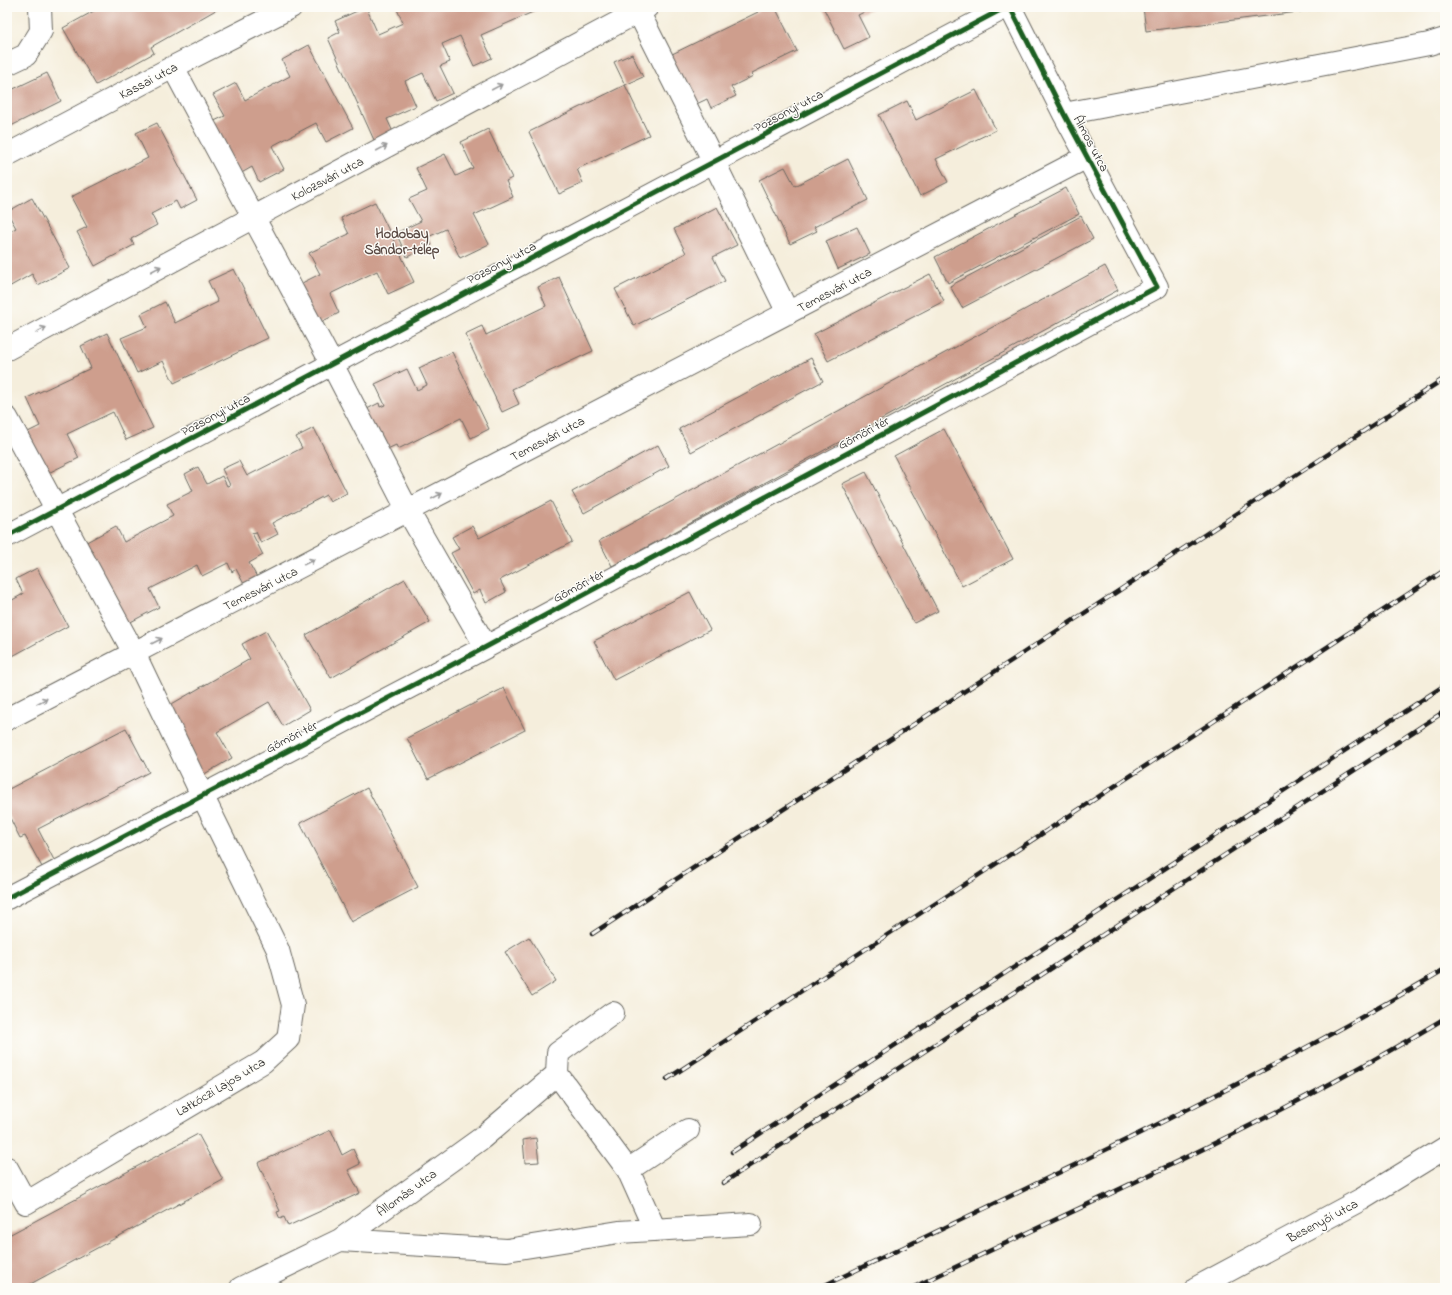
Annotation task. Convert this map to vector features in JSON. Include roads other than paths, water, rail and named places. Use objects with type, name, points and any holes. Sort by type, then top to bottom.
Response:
[{"type":"street","points":[[7,64],[26,55],[41,31],[40,7]]},
{"type":"street","name":"Kassai utca","points":[[7,155],[173,67],[291,7]]},
{"type":"street","name":"Pozsonyi utca","points":[[7,536],[1006,7]]},
{"type":"street","name":"Álmos utca","points":[[1010,7],[1064,114],[1157,287]]},
{"type":"street","points":[[640,8],[788,313]]},
{"type":"street","name":"Kolozsvári utca","points":[[7,349],[253,218],[640,8]]},
{"type":"street","points":[[1064,114],[1429,44],[1445,39]]},
{"type":"street","points":[[173,67],[332,364],[408,511],[486,647]]},
{"type":"street","name":"Temesvári utca","points":[[7,720],[1087,157]]},
{"type":"street","name":"Gömöri tér","points":[[7,898],[486,647],[1157,287]]},
{"type":"street","name":"Latkóczi Lajos utca","points":[[7,418],[134,653],[278,950],[293,1005],[288,1039],[263,1062],[26,1203],[7,1168]]},
{"type":"street","points":[[613,1013],[558,1054],[557,1074],[628,1170],[655,1230]]},
{"type":"street","name":"Állomás utca","points":[[241,1288],[340,1240],[482,1138],[557,1074]]},
{"type":"street","points":[[628,1170],[688,1130]]},
{"type":"street","name":"Besenyői utca","points":[[1196,1288],[1362,1199],[1445,1148]]},
{"type":"street","points":[[340,1240],[507,1250],[619,1232],[751,1224]]},
{"type":"railway","points":[[592,934],[1445,378]]},
{"type":"railway","points":[[667,1079],[1445,570]]},
{"type":"railway","points":[[732,1152],[1445,685]]},
{"type":"railway","points":[[723,1183],[1445,711]]},
{"type":"railway","points":[[819,1288],[1057,1174],[1214,1096],[1369,1013],[1445,969]]},
{"type":"railway","points":[[912,1288],[1249,1126],[1381,1056],[1445,1018]]},
{"type":"district","name":"Hodobay Sándor-telep","points":[[402,242]]}]
